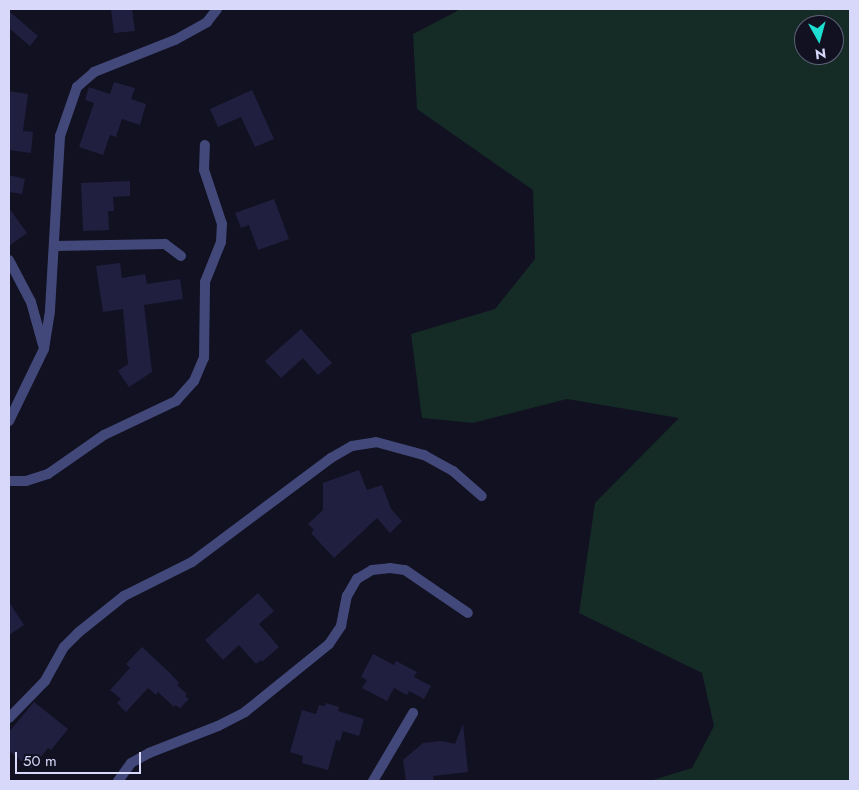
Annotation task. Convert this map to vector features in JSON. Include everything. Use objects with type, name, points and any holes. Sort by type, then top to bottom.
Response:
[{"type":"street","points":[[9,421],[44,349],[50,310],[60,136],[77,87],[94,72],[175,40],[207,22],[217,9]]},
{"type":"street","points":[[9,481],[26,482],[48,474],[104,436],[176,401],[194,382],[204,358],[205,282],[220,242],[222,224],[204,170],[205,145]]},
{"type":"street","points":[[54,246],[165,244],[181,256]]},
{"type":"street","points":[[9,260],[31,302],[44,349]]},
{"type":"street","points":[[9,718],[45,681],[64,647],[101,614],[124,596],[192,562],[331,458],[352,446],[376,442],[424,456],[453,471],[482,496]]},
{"type":"street","points":[[118,781],[131,763],[149,753],[218,726],[245,712],[329,644],[341,626],[347,596],[357,579],[372,570],[390,568],[405,570],[468,613]]},
{"type":"street","points":[[373,781],[413,713]]},
{"type":"green space","points":[[461,9],[850,9],[850,781],[650,781],[692,768],[714,726],[702,673],[579,613],[595,503],[679,418],[567,399],[473,423],[422,418],[411,334],[495,309],[535,259],[533,190],[417,109],[413,34]]},
{"type":"building","points":[[111,9],[132,9],[135,31],[114,33]]},
{"type":"building","points":[[9,11],[38,36],[30,46],[9,28]]},
{"type":"building","points":[[114,82],[135,88],[131,99],[146,104],[140,125],[122,119],[116,137],[110,135],[103,155],[79,147],[94,103],[85,100],[89,87],[110,94]]},
{"type":"building","points":[[252,90],[274,139],[255,147],[241,117],[218,127],[210,109]]},
{"type":"building","points":[[9,91],[28,94],[23,131],[33,132],[31,153],[9,150]]},
{"type":"building","points":[[9,175],[25,179],[22,194],[9,192]]},
{"type":"building","points":[[130,181],[130,196],[113,197],[114,211],[108,211],[109,230],[83,231],[81,183]]},
{"type":"building","points":[[274,199],[289,239],[258,250],[249,225],[241,228],[235,213]]},
{"type":"building","points":[[9,208],[27,233],[9,246]]},
{"type":"building","points":[[120,263],[122,278],[145,274],[147,284],[180,279],[183,299],[144,305],[152,372],[129,387],[118,371],[128,364],[123,309],[103,312],[96,266]]},
{"type":"building","points":[[301,329],[332,363],[318,375],[303,358],[281,378],[265,361]]},
{"type":"building","points":[[359,470],[367,490],[382,485],[391,509],[402,521],[390,533],[377,518],[334,558],[311,533],[314,530],[308,524],[323,510],[323,483]]},
{"type":"building","points":[[258,593],[274,611],[259,624],[279,647],[262,662],[261,660],[256,664],[239,645],[223,660],[205,640]]},
{"type":"building","points":[[9,602],[24,625],[9,635]]},
{"type":"building","points":[[142,647],[170,673],[179,683],[177,685],[187,694],[185,696],[189,699],[180,708],[175,705],[174,707],[158,692],[156,695],[148,688],[126,712],[117,703],[121,699],[110,690],[130,668],[126,664]]},
{"type":"building","points":[[373,654],[394,665],[396,661],[417,672],[414,677],[431,686],[424,699],[409,691],[407,695],[394,688],[387,701],[362,688],[367,680],[361,677]]},
{"type":"building","points":[[34,702],[68,729],[51,750],[48,748],[31,769],[9,751],[9,732]]},
{"type":"building","points":[[326,703],[339,707],[338,711],[364,719],[359,736],[343,731],[340,741],[336,740],[328,770],[302,763],[303,756],[290,752],[302,710],[316,714],[319,705],[325,706]]},
{"type":"building","points":[[463,724],[468,772],[433,776],[434,781],[406,781],[403,760],[423,743],[442,741],[455,744]]}]
